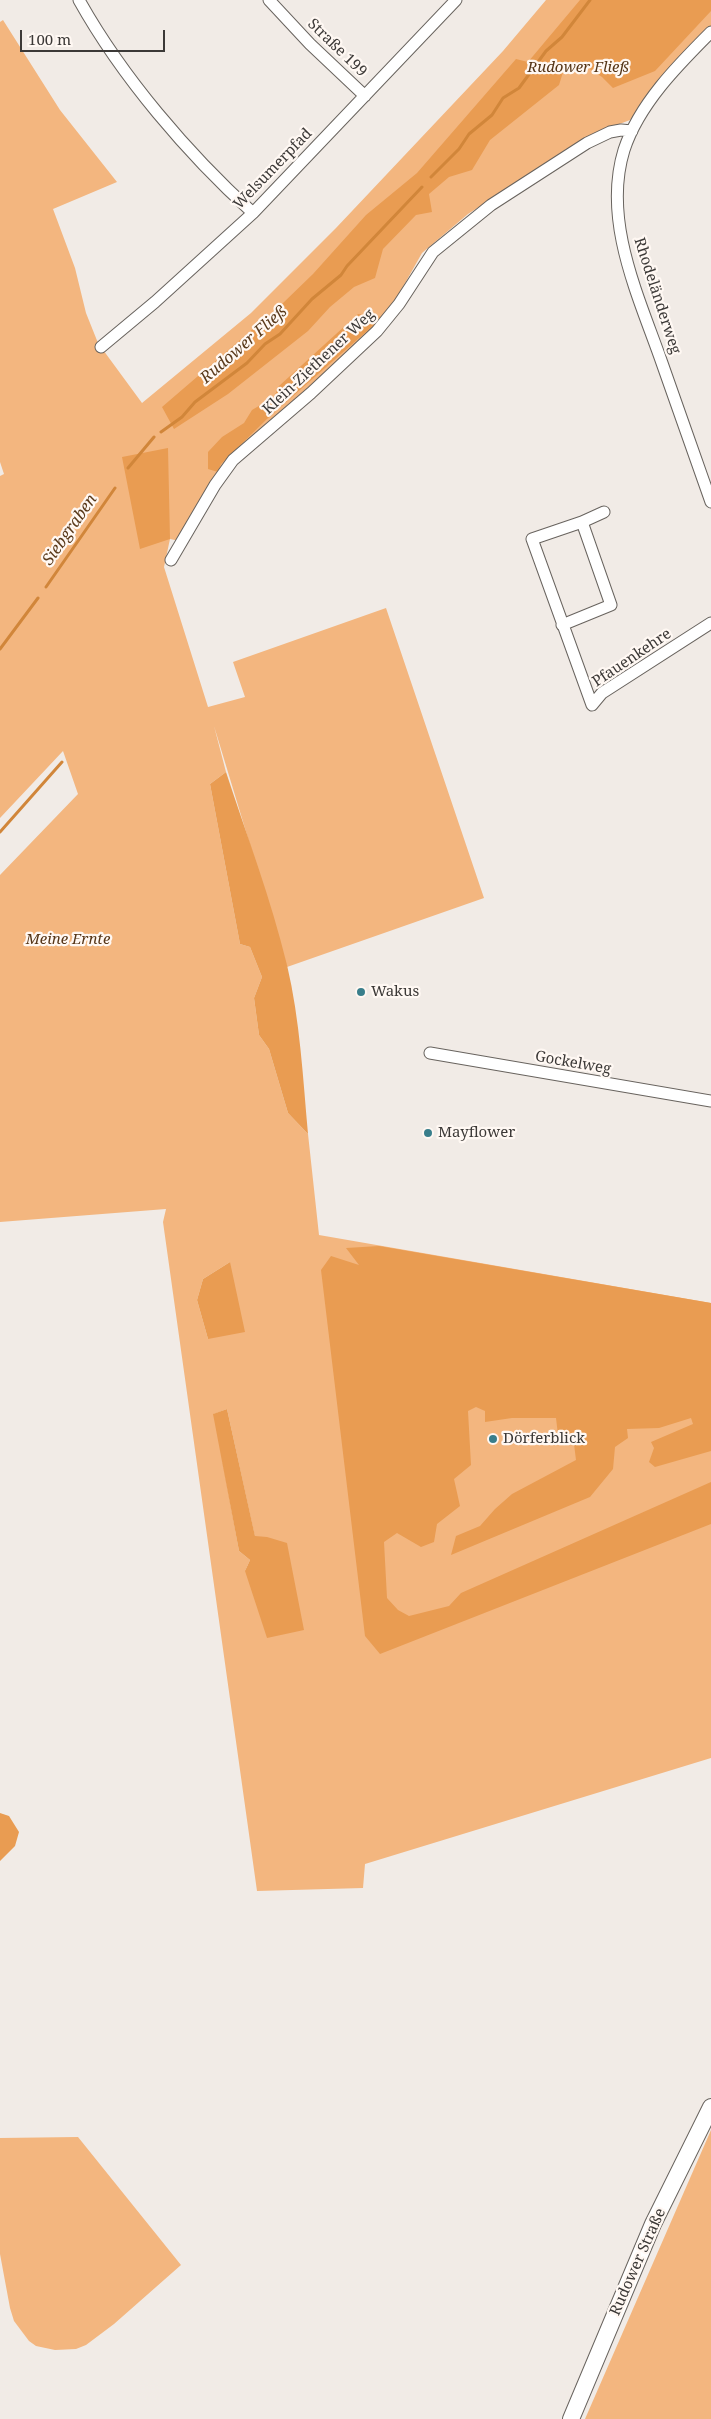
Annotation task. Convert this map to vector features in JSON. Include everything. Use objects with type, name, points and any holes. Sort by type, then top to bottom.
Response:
[{"type":"street","points":[[79,0],[128,74],[156,110],[253,213]]},
{"type":"street","name":"Straße 199","points":[[269,0],[310,44],[365,96]]},
{"type":"street","name":"Welsumerpfad","points":[[101,347],[155,302],[253,213],[456,0]]},
{"type":"street","name":"Rhodeländerweg","points":[[711,32],[659,90],[632,131],[621,164],[618,187],[620,225],[626,255],[711,502]]},
{"type":"street","name":"Klein-Ziethener Weg","points":[[171,560],[211,492],[233,460],[316,388],[377,331],[399,304],[433,252],[439,246],[504,196],[587,143],[610,132],[632,131]]},
{"type":"street","points":[[562,624],[611,606],[582,522],[604,512]]},
{"type":"street","name":"Pfauenkehre","points":[[582,522],[532,539],[592,705],[602,693],[711,623]]},
{"type":"street","name":"Gockelweg","points":[[430,1053],[711,1101]]},
{"type":"street","name":"Rudower Straße","points":[[571,2419],[653,2224],[711,2108]]},
{"type":"green space","name":"Meine Ernte","points":[[546,0],[711,0],[711,26],[681,57],[630,120],[593,134],[468,214],[422,253],[386,317],[307,391],[243,444],[223,465],[180,541],[170,539],[164,567],[208,707],[245,697],[233,662],[386,608],[484,898],[287,967],[214,726],[226,772],[210,784],[240,944],[250,947],[262,977],[254,998],[259,1035],[269,1049],[288,1113],[308,1134],[319,1235],[711,1303],[711,1758],[365,1864],[363,1888],[257,1891],[163,1222],[166,1209],[0,1222],[0,875],[78,794],[63,751],[0,818],[0,476],[4,474],[0,462],[0,22],[3,20],[60,110],[117,182],[53,209],[75,268],[86,313],[98,343],[142,403],[251,313],[336,228],[503,51]],"holes":[[[230,1262],[208,1339],[197,1300],[203,1279]],[[227,1409],[255,1537],[267,1537],[245,1571],[250,1560],[239,1551],[214,1414]]]},
{"type":"green space","points":[[711,2130],[711,2419],[585,2419]]},
{"type":"green space","points":[[78,2137],[181,2265],[114,2324],[86,2345],[76,2349],[55,2350],[36,2346],[29,2341],[14,2321],[10,2308],[0,2254],[0,2138]]},
{"type":"shaded area","points":[[580,0],[711,0],[711,11],[655,71],[613,88],[602,77],[577,61],[565,66],[559,85],[490,140],[472,170],[449,177],[429,194],[432,212],[416,215],[383,249],[375,278],[354,287],[330,307],[308,331],[228,394],[174,429],[162,407],[283,303],[313,274],[366,215],[417,173],[516,59],[528,62]]},
{"type":"shaded area","points":[[358,314],[383,317],[267,419],[221,464],[218,472],[208,469],[208,452],[222,437],[244,423],[252,410],[274,397],[279,386]]},
{"type":"shaded area","points":[[168,448],[170,539],[140,549],[122,457]]},
{"type":"shaded area","points":[[226,772],[266,892],[287,965],[298,1028],[308,1134],[288,1113],[269,1049],[259,1035],[254,998],[262,977],[250,947],[240,944],[210,784]]},
{"type":"shaded area","name":"Dörferblick","points":[[379,1246],[711,1303],[711,1451],[655,1467],[649,1462],[654,1448],[651,1442],[693,1424],[691,1418],[659,1428],[627,1429],[628,1438],[615,1447],[613,1469],[590,1497],[451,1555],[456,1536],[480,1526],[512,1494],[576,1460],[574,1444],[558,1435],[556,1418],[512,1418],[485,1422],[485,1411],[476,1407],[468,1411],[471,1465],[454,1479],[460,1506],[437,1524],[434,1542],[421,1547],[397,1533],[384,1542],[387,1598],[398,1610],[409,1616],[449,1606],[461,1593],[711,1482],[711,1524],[380,1654],[365,1636],[321,1270],[331,1256],[359,1265],[346,1248]]},
{"type":"shaded area","points":[[230,1262],[245,1332],[208,1339],[197,1300],[203,1279]]},
{"type":"shaded area","points":[[227,1409],[255,1536],[267,1537],[287,1543],[304,1630],[267,1638],[245,1571],[250,1560],[239,1551],[213,1414]]},
{"type":"shaded area","points":[[0,1813],[9,1816],[19,1832],[15,1846],[0,1861]]},
{"type":"waterway","name":"Rudower Fließ","points":[[431,177],[459,149],[469,134],[492,115],[503,98],[519,88],[546,51],[562,37],[590,0]]},
{"type":"waterway","name":"Rudower Fließ","points":[[161,432],[182,417],[195,402],[247,363],[265,344],[280,334],[312,299],[341,275],[347,266],[422,187]]},
{"type":"waterway","name":"Siebgraben","points":[[128,468],[154,437]]},
{"type":"waterway","name":"Siebgraben","points":[[46,587],[115,488]]},
{"type":"waterway","name":"Siebgraben","points":[[0,649],[38,598]]},
{"type":"waterway","name":"Rudower Fließ","points":[[0,832],[62,762]]},
{"type":"place","name":"Wakus","points":[[361,992]]},
{"type":"place","name":"Mayflower","points":[[428,1133]]},
{"type":"place","name":"Dörferblick","points":[[493,1439]]}]
